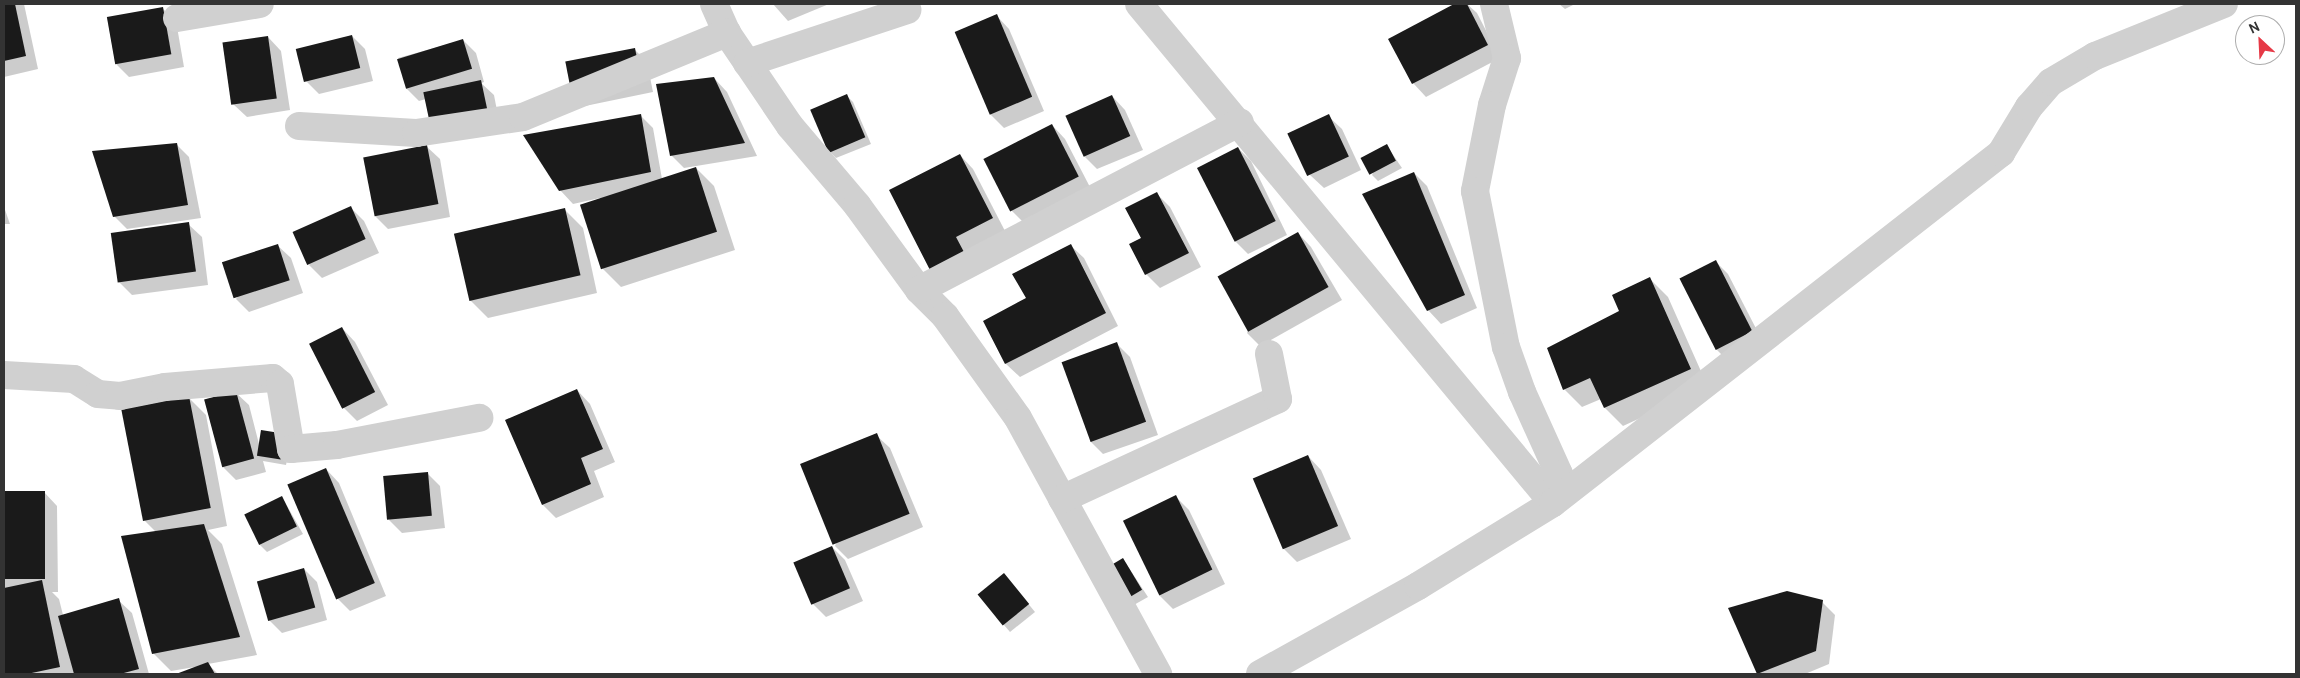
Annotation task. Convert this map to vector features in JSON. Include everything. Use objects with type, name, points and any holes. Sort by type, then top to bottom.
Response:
[{"type":"street","points":[[177,18],[260,4]]},
{"type":"street","points":[[714,4],[727,33],[790,126],[857,205],[919,290],[945,316],[1018,418],[1158,674]]},
{"type":"street","points":[[1140,4],[1240,122],[1553,503]]},
{"type":"street","points":[[1494,4],[1507,58],[1492,105],[1475,191],[1506,347],[1522,392],[1559,474],[1553,503]]},
{"type":"street","points":[[1260,674],[1418,586],[1553,503],[2001,153],[2029,106],[2051,82],[2095,56],[2224,4]]},
{"type":"street","points":[[747,63],[907,10]]},
{"type":"street","points":[[299,126],[416,133],[522,117],[727,33]]},
{"type":"street","points":[[919,290],[1240,122]]},
{"type":"street","points":[[1062,499],[1278,399],[1269,354]]},
{"type":"street","points":[[4,376],[74,380],[98,394],[120,396],[165,387],[273,378],[280,384],[291,449],[337,445],[479,418]]},
{"type":"building","points":[[4,4],[15,4],[26,56],[4,61]]},
{"type":"building","points":[[1454,4],[1467,4],[1488,45],[1412,84],[1388,39]]},
{"type":"building","points":[[163,7],[171,54],[115,64],[107,17]]},
{"type":"building","points":[[997,14],[1032,97],[990,115],[955,32]]},
{"type":"building","points":[[352,35],[360,68],[304,82],[296,49]]},
{"type":"building","points":[[268,36],[277,98],[231,105],[222,42]]},
{"type":"building","points":[[463,39],[472,69],[406,89],[397,59]]},
{"type":"building","points":[[635,48],[641,79],[571,93],[565,62]]},
{"type":"building","points":[[714,77],[745,143],[670,156],[656,84]]},
{"type":"building","points":[[481,80],[488,113],[430,126],[423,92]]},
{"type":"building","points":[[847,94],[865,137],[829,153],[810,110]]},
{"type":"building","points":[[1112,95],[1130,136],[1084,157],[1065,116]]},
{"type":"building","points":[[641,114],[651,172],[559,191],[523,135]]},
{"type":"building","points":[[1329,114],[1349,157],[1307,176],[1287,133]]},
{"type":"building","points":[[1052,124],[1079,177],[1010,212],[983,159]]},
{"type":"building","points":[[177,143],[188,205],[113,217],[92,151]]},
{"type":"building","points":[[1387,144],[1396,161],[1369,175],[1361,158]]},
{"type":"building","points":[[427,145],[438,204],[375,216],[363,157]]},
{"type":"building","points":[[1238,147],[1276,221],[1235,242],[1197,168]]},
{"type":"building","points":[[960,154],[993,218],[956,237],[965,254],[931,272],[889,190]]},
{"type":"building","points":[[696,167],[717,232],[601,269],[580,205]]},
{"type":"building","points":[[1414,172],[1465,295],[1427,311],[1362,194]]},
{"type":"building","points":[[1157,192],[1189,253],[1145,275],[1129,244],[1141,238],[1125,208]]},
{"type":"building","points":[[351,206],[366,239],[307,265],[293,232]]},
{"type":"building","points":[[565,208],[581,275],[469,301],[454,234]]},
{"type":"building","points":[[189,222],[196,272],[118,283],[111,233]]},
{"type":"building","points":[[1298,232],[1329,287],[1248,332],[1218,277]]},
{"type":"building","points":[[278,244],[290,280],[234,298],[222,262]]},
{"type":"building","points":[[1071,244],[1106,313],[1005,364],[983,321],[1026,298],[1012,274]]},
{"type":"building","points":[[1716,260],[1752,331],[1716,350],[1679,279]]},
{"type":"building","points":[[1650,277],[1691,369],[1604,408],[1590,378],[1563,390],[1547,348],[1619,311],[1612,295]]},
{"type":"building","points":[[342,327],[375,392],[342,409],[309,344]]},
{"type":"building","points":[[1117,342],[1146,422],[1091,442],[1062,362]]},
{"type":"building","points":[[577,389],[603,449],[581,458],[591,484],[542,505],[505,420]]},
{"type":"building","points":[[236,391],[254,459],[222,467],[204,400]]},
{"type":"building","points":[[189,396],[211,508],[143,521],[121,409]]},
{"type":"building","points":[[261,430],[285,434],[281,459],[257,456]]},
{"type":"building","points":[[877,433],[910,514],[833,545],[800,464]]},
{"type":"building","points":[[1308,455],[1338,526],[1283,549],[1253,478]]},
{"type":"building","points":[[326,468],[375,583],[336,599],[287,484]]},
{"type":"building","points":[[428,472],[432,516],[387,520],[383,476]]},
{"type":"building","points":[[4,491],[45,491],[45,579],[4,579]]},
{"type":"building","points":[[1176,495],[1212,570],[1159,595],[1123,521]]},
{"type":"building","points":[[282,496],[297,527],[259,545],[244,514]]},
{"type":"building","points":[[204,524],[240,637],[152,654],[121,536]]},
{"type":"building","points":[[832,546],[850,588],[811,605],[793,562]]},
{"type":"building","points":[[1123,558],[1142,590],[1126,600],[1107,568]]},
{"type":"building","points":[[304,568],[315,607],[268,621],[257,582]]},
{"type":"building","points":[[1004,573],[1029,604],[1003,625],[978,594]]},
{"type":"building","points":[[42,580],[60,667],[27,674],[4,674],[4,588]]},
{"type":"building","points":[[1787,591],[1823,600],[1816,651],[1757,674],[1728,608]]},
{"type":"building","points":[[119,598],[139,669],[120,674],[74,674],[58,616]]},
{"type":"building","points":[[208,662],[215,674],[176,674]]}]
